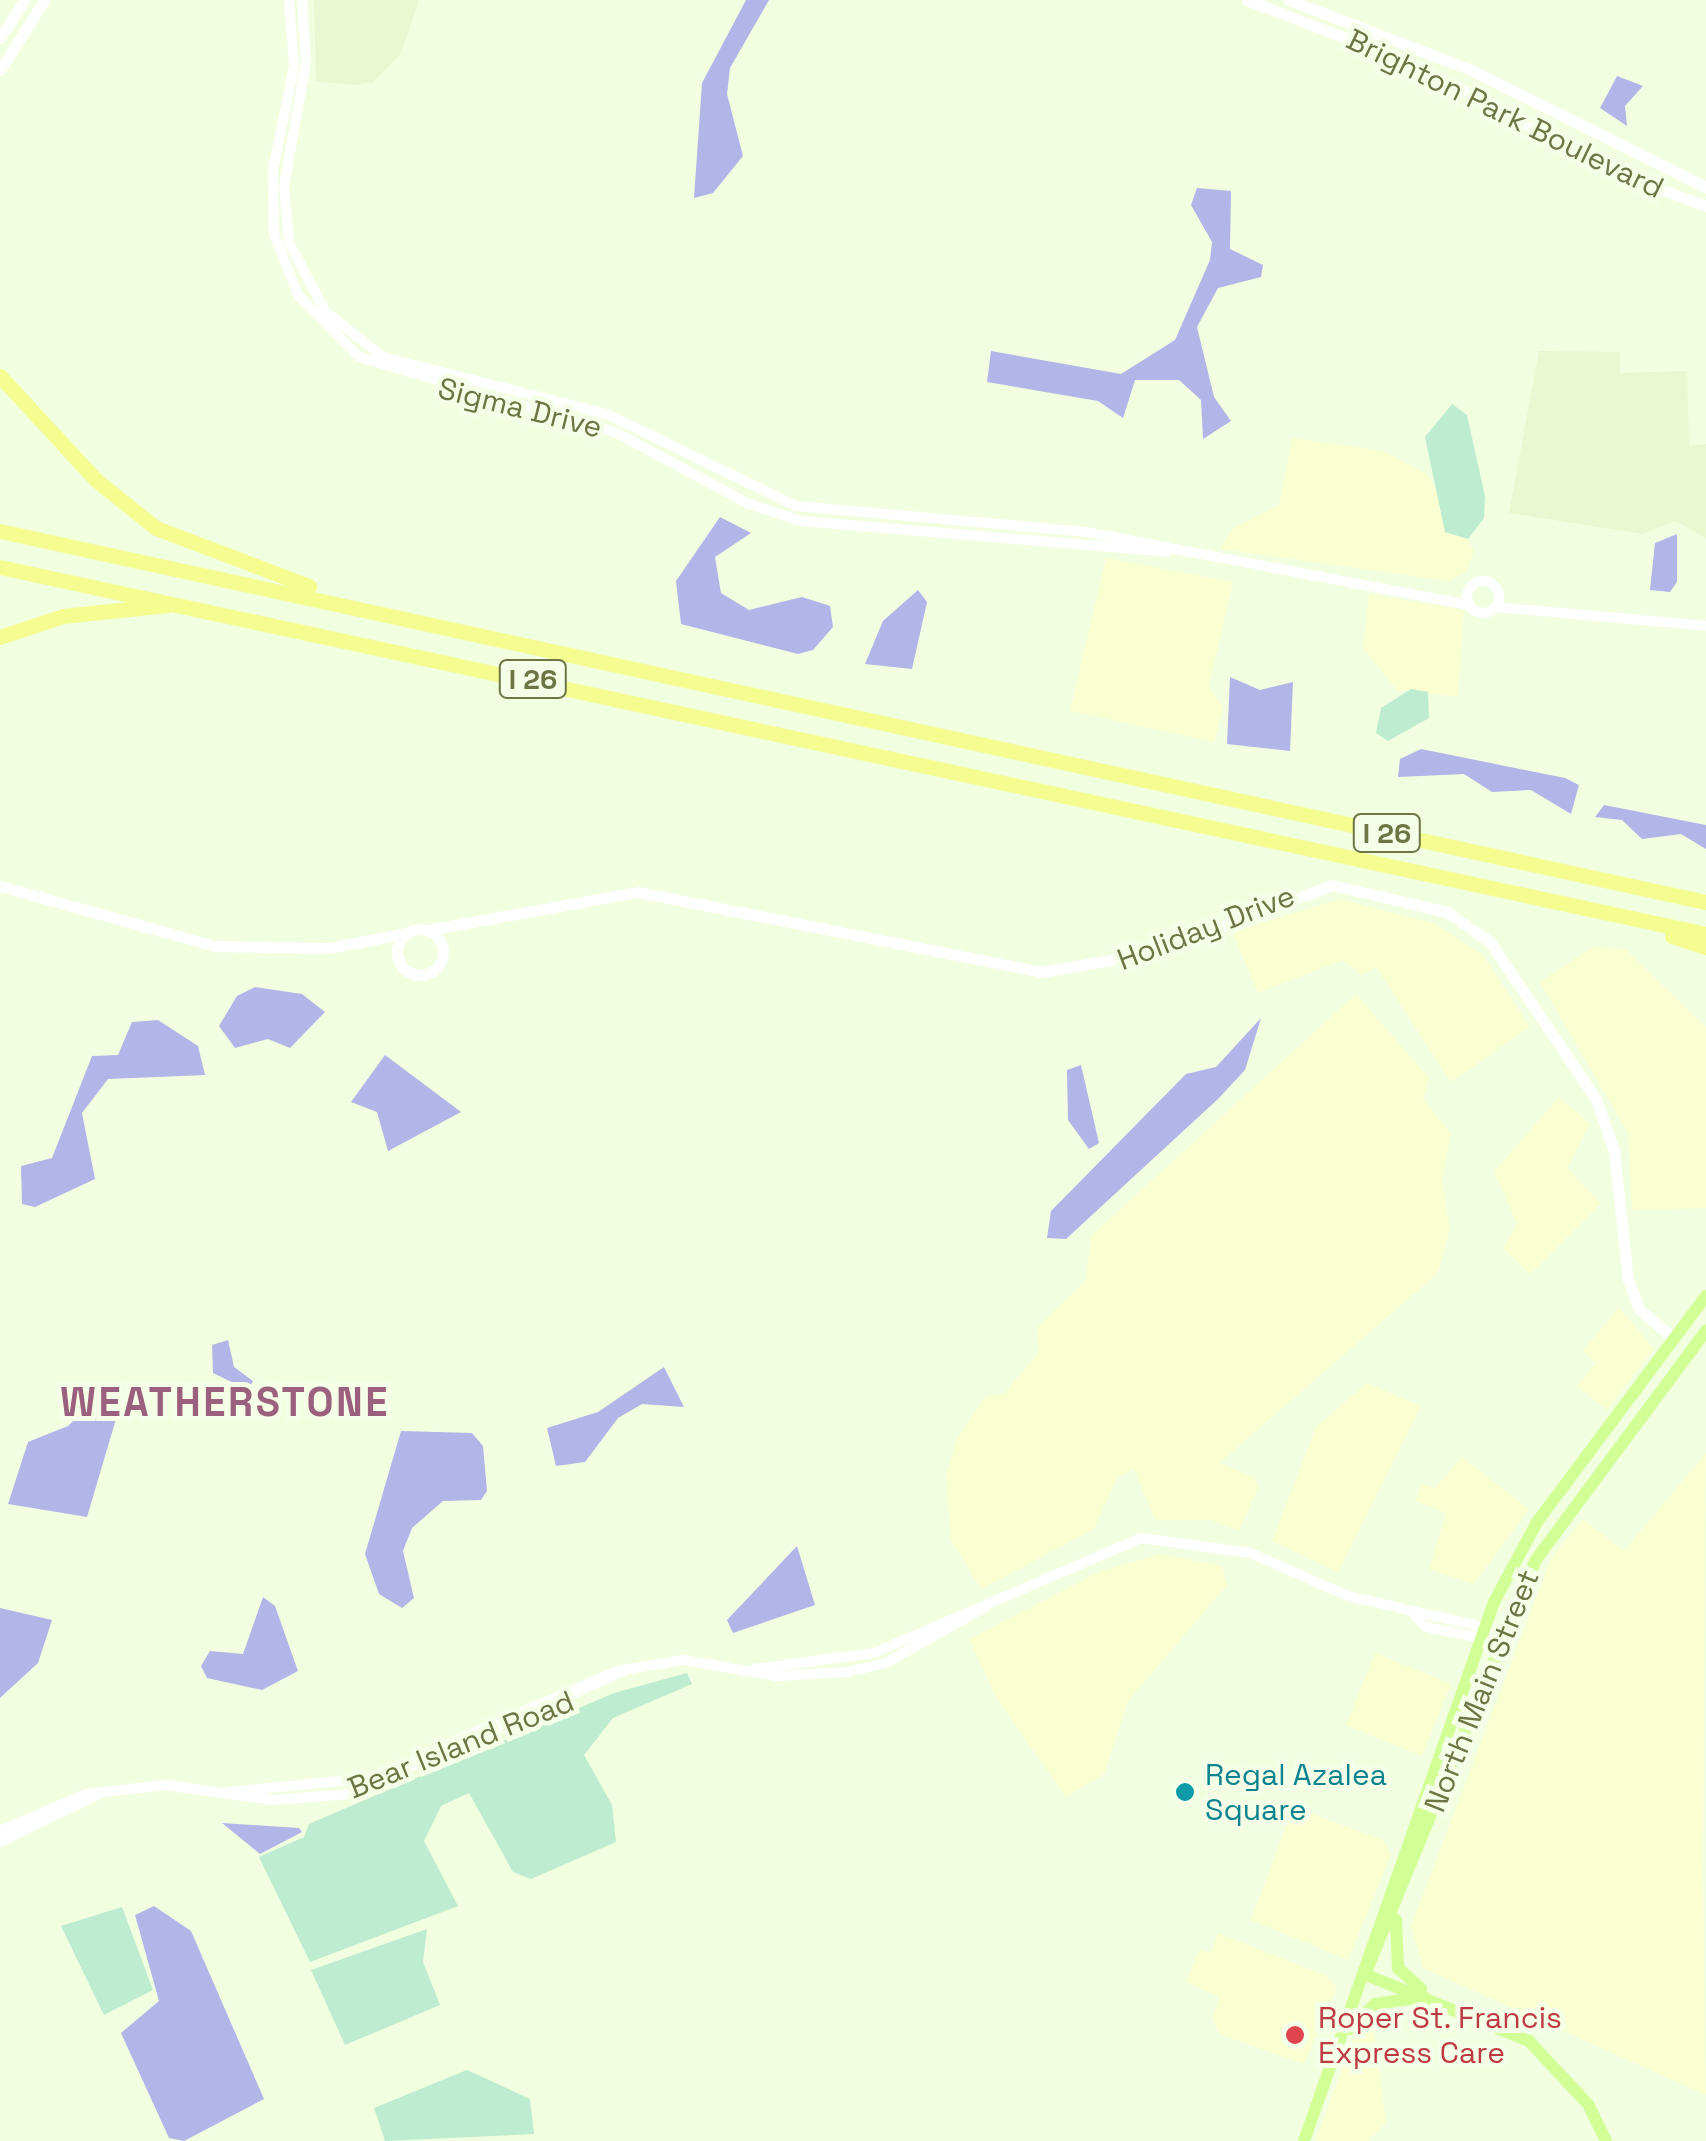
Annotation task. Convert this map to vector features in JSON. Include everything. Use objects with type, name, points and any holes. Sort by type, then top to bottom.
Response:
[{"type":"highway","points":[[0,376],[96,480],[156,528],[349,603]]},
{"type":"highway","name":"I 26","points":[[0,531],[349,603],[1706,900]]},
{"type":"highway","name":"I 26","points":[[0,567],[182,603],[1706,934]]},
{"type":"highway","points":[[0,637],[63,616],[182,603]]},
{"type":"highway","points":[[1606,914],[1706,947]]},
{"type":"main road","points":[[0,38],[24,0]]},
{"type":"main road","points":[[0,70],[44,0]]},
{"type":"main road","name":"Brighton Park Boulevard","points":[[1248,0],[1413,64],[1623,175],[1706,206]]},
{"type":"main road","name":"Brighton Park Boulevard","points":[[1289,0],[1470,68],[1706,186]]},
{"type":"main road","name":"Holiday Drive","points":[[428,930],[589,896],[688,896],[1041,972],[1152,953],[1332,885],[1448,912],[1490,942],[1596,1099],[1614,1152],[1628,1279],[1639,1308],[1673,1338]]},
{"type":"main road","points":[[0,886],[216,946],[362,945],[428,930],[443,953]]},
{"type":"main road","points":[[362,945],[425,974],[471,923]]},
{"type":"main road","points":[[399,962],[406,933]]},
{"type":"main road","name":"North Main Street","points":[[1304,2141],[1483,1627],[1537,1522],[1706,1296]]},
{"type":"main road","name":"North Main Street","points":[[1364,1974],[1498,1641],[1554,1528],[1706,1331]]},
{"type":"main road","points":[[1673,1338],[1690,1351]]},
{"type":"main road","points":[[1397,1899],[1398,1968],[1431,1997]]},
{"type":"main road","points":[[1364,1974],[1431,1997],[1529,2041],[1579,2092],[1606,2141]]},
{"type":"main road","points":[[1342,2040],[1375,2004],[1431,1997]]},
{"type":"street","name":"Sigma Drive","points":[[289,0],[294,66],[270,204],[281,258],[318,322],[380,368],[571,416],[796,506],[924,521],[1086,532],[1173,552],[1422,591],[1469,605],[1495,607]]},
{"type":"street","name":"Sigma Drive","points":[[302,0],[306,62],[284,218],[302,276],[326,312],[405,366],[596,410],[703,472]]},
{"type":"street","name":"Sigma Drive","points":[[1422,591],[1470,588],[1482,581],[1498,594]]},
{"type":"street","points":[[1469,605],[1470,588]]},
{"type":"street","points":[[1524,608],[1498,594],[1495,607],[1706,626]]},
{"type":"street","points":[[985,1607],[1111,1547],[1155,1538],[1250,1553],[1477,1642],[1498,1641]]},
{"type":"street","name":"Bear Island Road","points":[[754,1669],[836,1664],[932,1624],[985,1607]]},
{"type":"street","name":"Bear Island Road","points":[[0,1831],[97,1795],[164,1785],[228,1792],[368,1778],[626,1670],[683,1660],[837,1674],[938,1638],[985,1607]]},
{"type":"street","points":[[1416,1616],[1483,1627],[1498,1641]]},
{"type":"street","name":"Bear Island Road","points":[[0,1842],[97,1795]]},
{"type":"shaded area","points":[[314,0],[419,0],[401,53],[373,82],[354,85],[316,81]]},
{"type":"shaded area","points":[[1539,351],[1620,352],[1620,373],[1687,371],[1689,446],[1706,444],[1706,538],[1675,521],[1643,534],[1509,513]]},
{"type":"shaded area","points":[[1452,404],[1467,415],[1485,496],[1484,518],[1468,539],[1445,532],[1425,437]]},
{"type":"shaded area","points":[[1292,438],[1383,451],[1427,474],[1474,551],[1466,572],[1449,581],[1220,549],[1232,529],[1279,505]]},
{"type":"shaded area","points":[[1106,558],[1233,582],[1209,686],[1223,708],[1214,742],[1070,711]]},
{"type":"shaded area","points":[[1369,594],[1464,610],[1458,697],[1397,690],[1363,648]]},
{"type":"shaded area","points":[[1411,689],[1428,692],[1429,718],[1388,741],[1376,733],[1381,708]]},
{"type":"shaded area","points":[[1340,899],[1433,923],[1482,954],[1530,1027],[1451,1082],[1376,967],[1361,975],[1343,960],[1258,993],[1232,932]]},
{"type":"shaded area","points":[[1592,947],[1625,949],[1706,1027],[1706,1208],[1632,1210],[1628,1133],[1540,982]]},
{"type":"shaded area","points":[[1356,994],[1429,1078],[1423,1099],[1451,1134],[1442,1180],[1450,1229],[1438,1273],[1219,1463],[1254,1477],[1258,1488],[1239,1531],[1211,1520],[1155,1520],[1134,1469],[1117,1478],[1094,1529],[981,1589],[951,1540],[946,1476],[956,1441],[985,1397],[1005,1393],[1039,1352],[1037,1328],[1086,1280],[1091,1236]]},
{"type":"shaded area","points":[[1559,1097],[1590,1124],[1567,1168],[1601,1203],[1530,1274],[1503,1248],[1517,1224],[1494,1172]]},
{"type":"shaded area","points":[[1619,1307],[1654,1349],[1607,1410],[1577,1386],[1596,1363],[1583,1351]]},
{"type":"shaded area","points":[[1367,1383],[1421,1406],[1338,1572],[1272,1541],[1316,1427]]},
{"type":"shaded area","points":[[1706,1453],[1706,2095],[1423,1968],[1411,1926],[1551,1558],[1583,1519],[1624,1551]]},
{"type":"shaded area","points":[[1462,1457],[1529,1509],[1474,1584],[1429,1569],[1446,1513],[1415,1501],[1422,1484],[1435,1488]]},
{"type":"shaded area","points":[[1161,1554],[1222,1566],[1227,1585],[1128,1701],[1104,1774],[1066,1797],[997,1699],[969,1639],[1101,1571]]},
{"type":"shaded area","points":[[1375,1653],[1451,1684],[1422,1756],[1346,1725]]},
{"type":"shaded area","points":[[687,1673],[692,1684],[613,1718],[584,1755],[612,1805],[616,1842],[531,1879],[513,1872],[469,1793],[441,1806],[424,1841],[458,1906],[310,1962],[259,1857],[304,1837],[309,1824],[614,1693]]},
{"type":"shaded area","points":[[1293,1807],[1383,1840],[1391,1855],[1348,1960],[1251,1920]]},
{"type":"shaded area","points":[[122,1907],[153,1990],[104,2015],[61,1926]]},
{"type":"shaded area","points":[[427,1929],[423,1962],[440,2005],[345,2045],[311,1970]]},
{"type":"shaded area","points":[[1218,1933],[1327,1976],[1337,1988],[1304,2064],[1219,2034],[1212,2018],[1219,1997],[1186,1982],[1199,1950],[1211,1953]]},
{"type":"shaded area","points":[[1374,2029],[1386,2122],[1368,2141],[1315,2141],[1357,2030]]},
{"type":"shaded area","points":[[467,2070],[530,2099],[534,2134],[385,2141],[374,2108]]},
{"type":"water","points":[[746,0],[769,0],[730,68],[727,94],[743,156],[713,193],[694,198],[702,83]]},
{"type":"water","points":[[1617,76],[1643,86],[1625,106],[1627,126],[1600,108]]},
{"type":"water","points":[[1197,188],[1231,191],[1230,249],[1263,265],[1261,277],[1218,288],[1197,327],[1214,397],[1231,421],[1203,439],[1201,400],[1179,380],[1135,380],[1123,418],[1098,401],[987,382],[991,351],[1121,374],[1175,340],[1210,260],[1212,242],[1191,205]]},
{"type":"water","points":[[720,517],[751,533],[715,557],[721,593],[749,610],[802,597],[830,606],[833,627],[813,650],[798,654],[681,624],[676,581]]},
{"type":"water","points":[[1677,534],[1677,582],[1670,592],[1650,590],[1655,543]]},
{"type":"water","points":[[918,590],[927,602],[912,669],[865,664],[883,621]]},
{"type":"water","points":[[1230,677],[1260,690],[1293,682],[1290,751],[1227,744]]},
{"type":"water","points":[[1421,749],[1565,778],[1579,785],[1571,814],[1531,790],[1492,792],[1464,774],[1398,777],[1400,759]]},
{"type":"water","points":[[1604,805],[1706,825],[1706,849],[1681,834],[1642,839],[1622,820],[1595,817]]},
{"type":"water","points":[[255,987],[302,994],[325,1012],[290,1048],[268,1039],[235,1048],[219,1026],[237,996]]},
{"type":"water","points":[[1261,1018],[1245,1070],[1218,1099],[1066,1239],[1047,1238],[1051,1211],[1186,1074],[1216,1067]]},
{"type":"water","points":[[158,1020],[198,1046],[205,1075],[108,1079],[82,1113],[95,1179],[35,1207],[22,1204],[21,1166],[52,1158],[92,1056],[118,1055],[132,1022]]},
{"type":"water","points":[[385,1055],[461,1112],[388,1151],[377,1112],[351,1102]]},
{"type":"water","points":[[1081,1065],[1099,1143],[1089,1149],[1068,1120],[1067,1070]]},
{"type":"water","points":[[228,1340],[234,1367],[253,1381],[248,1390],[213,1373],[212,1345]]},
{"type":"water","points":[[664,1367],[684,1407],[642,1404],[618,1418],[585,1462],[556,1466],[547,1428],[598,1412]]},
{"type":"water","points":[[111,1386],[124,1392],[87,1517],[8,1504],[28,1442],[68,1426]]},
{"type":"water","points":[[401,1431],[472,1433],[483,1446],[487,1491],[481,1500],[443,1501],[412,1528],[403,1551],[414,1598],[402,1608],[379,1594],[365,1554]]},
{"type":"water","points":[[797,1546],[815,1605],[733,1633],[727,1620]]},
{"type":"water","points":[[263,1597],[275,1606],[298,1671],[262,1690],[207,1678],[201,1666],[210,1651],[243,1654]]},
{"type":"water","points":[[0,1608],[52,1620],[38,1663],[0,1698]]},
{"type":"water","points":[[222,1823],[299,1828],[302,1832],[260,1854]]},
{"type":"water","points":[[154,1906],[191,1931],[264,2099],[184,2141],[169,2138],[121,2033],[159,2001],[135,1915]]},
{"type":"place","name":"Regal Azalea Square","points":[[1185,1792]]},
{"type":"place","name":"Roper St. Francis Express Care","points":[[1295,2035]]},
{"type":"district","name":"WEATHERSTONE","points":[[225,1403]]}]
